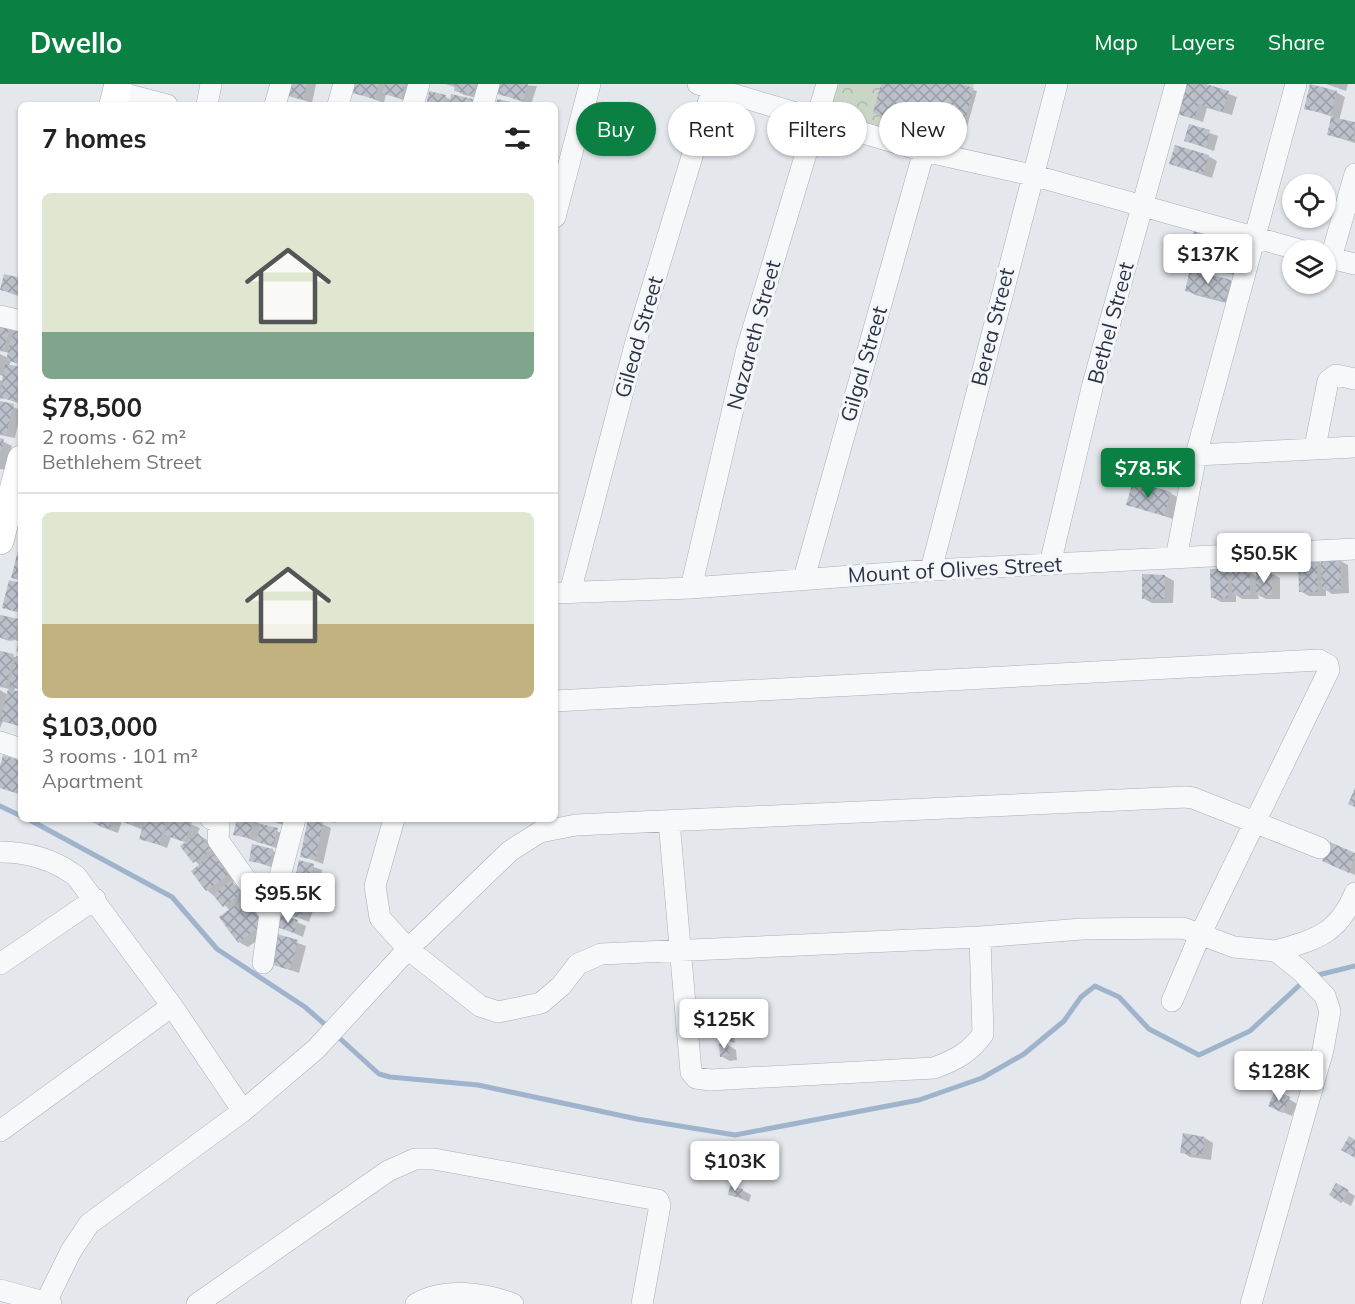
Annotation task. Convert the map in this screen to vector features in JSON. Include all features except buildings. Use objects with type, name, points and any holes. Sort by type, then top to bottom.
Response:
[{"type":"main road","points":[[0,541],[18,471]]},
{"type":"street","points":[[208,102],[212,84]]},
{"type":"street","points":[[276,102],[280,84]]},
{"type":"street","points":[[340,102],[344,84]]},
{"type":"street","points":[[414,102],[419,84]]},
{"type":"street","points":[[484,102],[489,84]]},
{"type":"street","points":[[558,207],[590,84]]},
{"type":"street","name":"Nazareth Street","points":[[821,102],[826,84]]},
{"type":"street","name":"Berea Street","points":[[931,570],[1057,84]]},
{"type":"street","name":"Bethel Street","points":[[1050,564],[1094,384],[1176,84]]},
{"type":"street","points":[[1176,558],[1196,455],[1296,84]]},
{"type":"street","points":[[708,85],[767,105]]},
{"type":"street","name":"Gilead Street","points":[[563,592],[708,85]]},
{"type":"street","points":[[116,94],[153,102]]},
{"type":"street","name":"Nazareth Street","points":[[691,588],[747,349],[805,156]]},
{"type":"street","name":"Gilgal Street","points":[[804,578],[923,156]]},
{"type":"street","points":[[946,156],[1032,175],[1282,246]]},
{"type":"street","points":[[1335,240],[1355,174]]},
{"type":"street","points":[[1336,260],[1355,264]]},
{"type":"street","points":[[0,316],[18,320]]},
{"type":"street","points":[[1315,447],[1328,381],[1336,375],[1355,379]]},
{"type":"street","points":[[1196,455],[1315,447],[1355,447]]},
{"type":"street","name":"Mount of Olives Street","points":[[563,592],[691,588],[931,570],[1355,549]]},
{"type":"street","points":[[558,701],[1319,660],[1324,662],[1329,670],[1200,935],[1172,1001]]},
{"type":"street","points":[[0,742],[18,748]]},
{"type":"street","points":[[0,1290],[47,1303],[71,1251],[89,1224],[243,1111],[316,1049],[408,949],[510,851],[540,832],[576,825],[1186,797],[1256,821],[1320,848]]},
{"type":"street","points":[[669,821],[691,1072],[696,1078],[710,1080],[934,1068],[966,1054],[983,1034],[980,937]]},
{"type":"street","points":[[216,822],[218,840],[270,914]]},
{"type":"street","points":[[263,963],[270,914],[294,822]]},
{"type":"street","points":[[393,822],[375,886],[380,918],[408,949],[480,1006],[498,1012],[541,1003],[561,986],[578,964],[601,954],[980,937],[1082,929],[1172,928],[1183,928],[1234,947],[1276,951],[1314,939],[1349,921],[1355,893]]},
{"type":"street","points":[[0,852],[25,853],[60,864],[76,876],[95,898],[172,1006],[243,1111]]},
{"type":"street","points":[[0,964],[95,898]]},
{"type":"street","points":[[1251,1304],[1323,1050],[1329,1011],[1325,996],[1303,973],[1276,951]]},
{"type":"street","points":[[0,1131],[172,1006]]},
{"type":"street","points":[[197,1304],[388,1171],[415,1159],[434,1159],[658,1200],[660,1205],[642,1304]]},
{"type":"street","points":[[416,1304],[434,1295],[457,1293],[513,1304]]},
{"type":"green space","points":[[834,84],[974,84],[967,111],[967,102],[879,102],[879,130],[867,127],[867,102],[829,102]]},
{"type":"waterway","points":[[0,806],[18,815]]},
{"type":"waterway","points":[[34,822],[172,897],[217,949],[305,1007],[329,1028]]},
{"type":"waterway","points":[[1314,976],[1355,966]]},
{"type":"waterway","points":[[336,1035],[379,1074],[390,1077],[478,1085],[637,1119],[735,1135],[919,1100],[982,1078],[1024,1054],[1064,1021],[1081,997],[1095,986],[1119,997],[1149,1029],[1199,1055],[1250,1031],[1304,981]]}]
